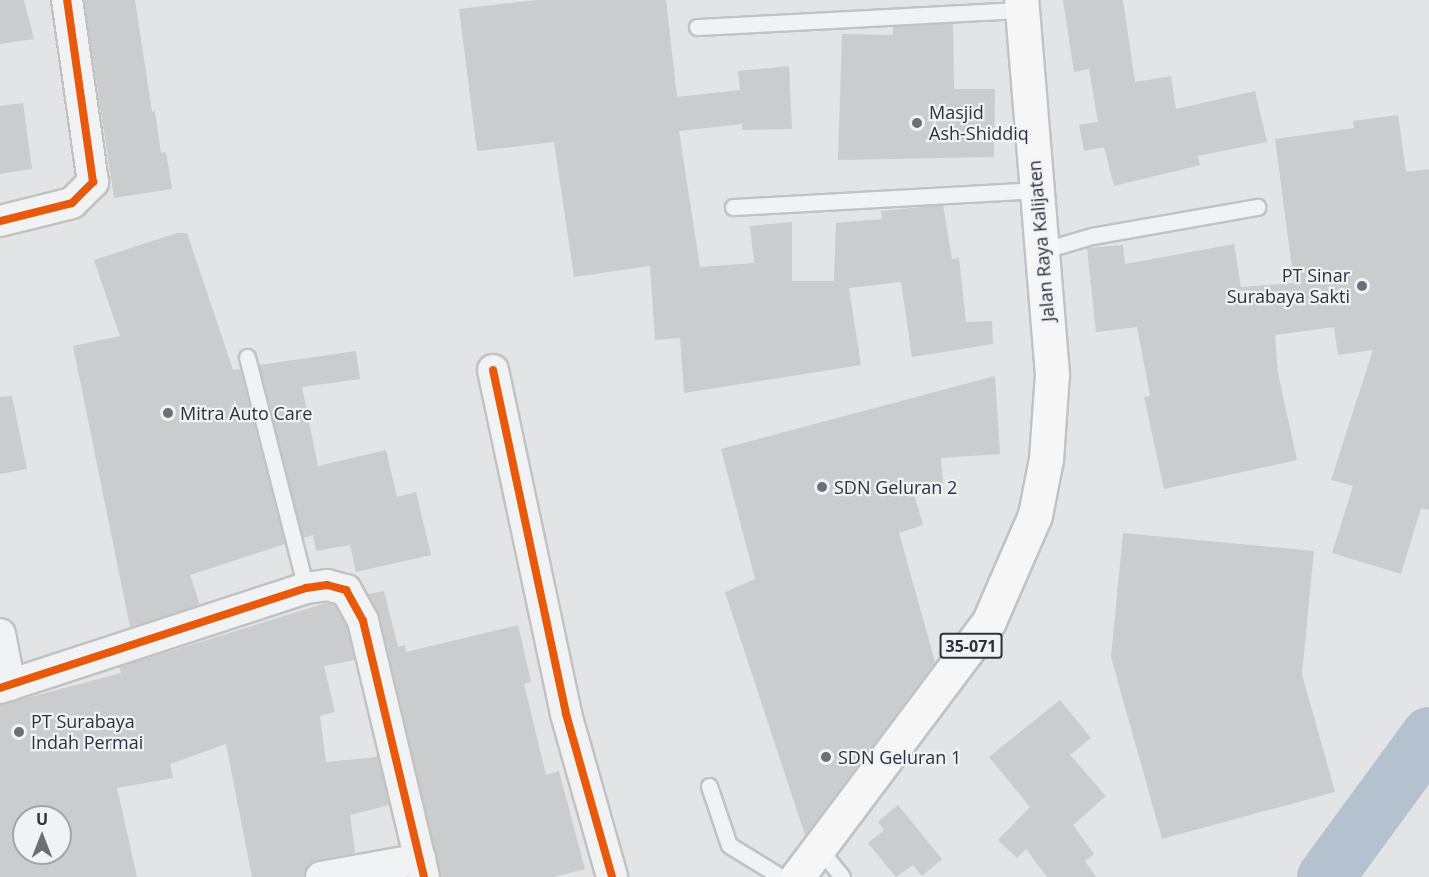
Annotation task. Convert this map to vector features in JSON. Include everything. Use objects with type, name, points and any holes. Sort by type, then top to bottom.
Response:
[{"type":"main road","name":"Jalan Raya Kalijaten","points":[[818,847],[949,677],[1005,588],[1035,515],[1047,459],[1052,374],[1044,250],[1036,190],[1021,5]]},
{"type":"main road","name":"35-071","points":[[797,877],[818,847]]},
{"type":"street","points":[[0,221],[72,203],[93,182],[66,0]]},
{"type":"street","points":[[493,370],[566,714],[612,877]]},
{"type":"street","points":[[0,634],[5,686],[306,588],[338,586],[356,602],[422,868],[321,877]]},
{"type":"lane","points":[[697,27],[1021,5]]},
{"type":"lane","points":[[733,207],[1036,190]]},
{"type":"lane","points":[[1044,250],[1092,236],[1257,207]]},
{"type":"lane","points":[[247,357],[306,588]]},
{"type":"lane","points":[[709,786],[729,845],[781,877]]},
{"type":"lane","points":[[818,847],[842,877]]},
{"type":"building","points":[[0,0],[24,0],[34,39],[0,44]]},
{"type":"building","points":[[84,0],[135,0],[152,112],[155,111],[161,153],[166,152],[172,189],[114,198]]},
{"type":"building","points":[[537,0],[666,0],[677,97],[740,90],[738,71],[789,66],[792,129],[742,130],[742,124],[679,131],[700,267],[754,263],[750,226],[792,222],[792,281],[834,281],[836,223],[882,219],[881,211],[943,205],[952,259],[959,258],[966,322],[992,321],[993,344],[912,357],[901,282],[849,288],[861,365],[684,393],[680,338],[655,340],[650,266],[574,277],[554,142],[477,151],[459,9]]},
{"type":"building","points":[[1063,0],[1123,0],[1135,82],[1171,76],[1176,109],[1255,91],[1267,142],[1198,156],[1200,165],[1114,186],[1104,147],[1084,151],[1079,125],[1098,122],[1089,69],[1074,72]]},
{"type":"building","name":"Masjid Ash-Shiddiq","points":[[953,23],[954,89],[995,89],[994,157],[838,160],[842,34],[893,35],[893,27]]},
{"type":"building","points":[[23,103],[32,169],[0,174],[0,106]]},
{"type":"building","points":[[1398,115],[1406,172],[1429,169],[1429,510],[1421,508],[1401,574],[1332,553],[1353,486],[1331,480],[1373,350],[1338,355],[1334,327],[1275,335],[1278,373],[1297,460],[1164,489],[1144,397],[1150,396],[1137,327],[1096,332],[1087,248],[1123,245],[1125,264],[1234,244],[1241,287],[1294,283],[1275,139],[1354,128],[1353,121]]},
{"type":"building","name":"Mitra Auto Care","points":[[177,233],[187,233],[233,370],[240,369],[285,544],[190,575],[200,605],[130,627],[73,346],[120,336],[94,260]]},
{"type":"building","points":[[356,351],[360,379],[302,387],[318,466],[386,450],[397,497],[416,492],[431,555],[356,572],[350,545],[316,551],[313,535],[303,538],[259,365]]},
{"type":"building","points":[[995,376],[1000,454],[941,458],[943,484],[912,487],[923,525],[899,533],[935,662],[805,835],[725,592],[755,579],[721,449]]},
{"type":"building","points":[[12,396],[27,469],[0,474],[0,397]]},
{"type":"building","points":[[1123,533],[1314,551],[1302,674],[1335,792],[1162,839],[1111,657]]},
{"type":"building","points":[[384,591],[398,647],[405,645],[406,652],[518,625],[531,682],[524,684],[546,775],[559,771],[585,869],[554,877],[441,877],[380,617],[368,594]]},
{"type":"building","points":[[326,603],[334,605],[347,627],[355,660],[324,666],[335,712],[320,716],[326,762],[378,757],[389,805],[350,815],[355,853],[317,860],[309,864],[304,877],[252,877],[226,744],[170,764],[173,778],[117,788],[137,877],[0,877],[0,705],[121,673],[119,667]]},
{"type":"building","points":[[1060,700],[1091,738],[1070,755],[1106,796],[1073,825],[1094,854],[1085,861],[1096,877],[1047,877],[1026,849],[1017,858],[998,840],[1030,807],[989,757]]},
{"type":"building","points":[[898,805],[942,859],[922,876],[913,865],[896,877],[868,843],[884,830],[878,822]]},
{"type":"waterway","points":[[1325,877],[1429,735]]},
{"type":"cycle path","points":[[0,221],[72,203],[93,182],[67,0]]},
{"type":"cycle path","points":[[493,370],[566,714],[612,877]]},
{"type":"cycle path","points":[[0,688],[306,588],[327,585],[346,590],[363,621],[424,877]]},
{"type":"place","name":"Masjid Ash-Shiddiq","points":[[917,123]]},
{"type":"place","name":"PT Sinar Surabaya Sakti","points":[[1362,286]]},
{"type":"place","name":"Mitra Auto Care","points":[[168,413]]},
{"type":"place","name":"SDN Geluran 2","points":[[822,487]]},
{"type":"place","name":"PT Surabaya Indah Permai","points":[[19,732]]},
{"type":"place","name":"SDN Geluran 1","points":[[826,757]]}]
